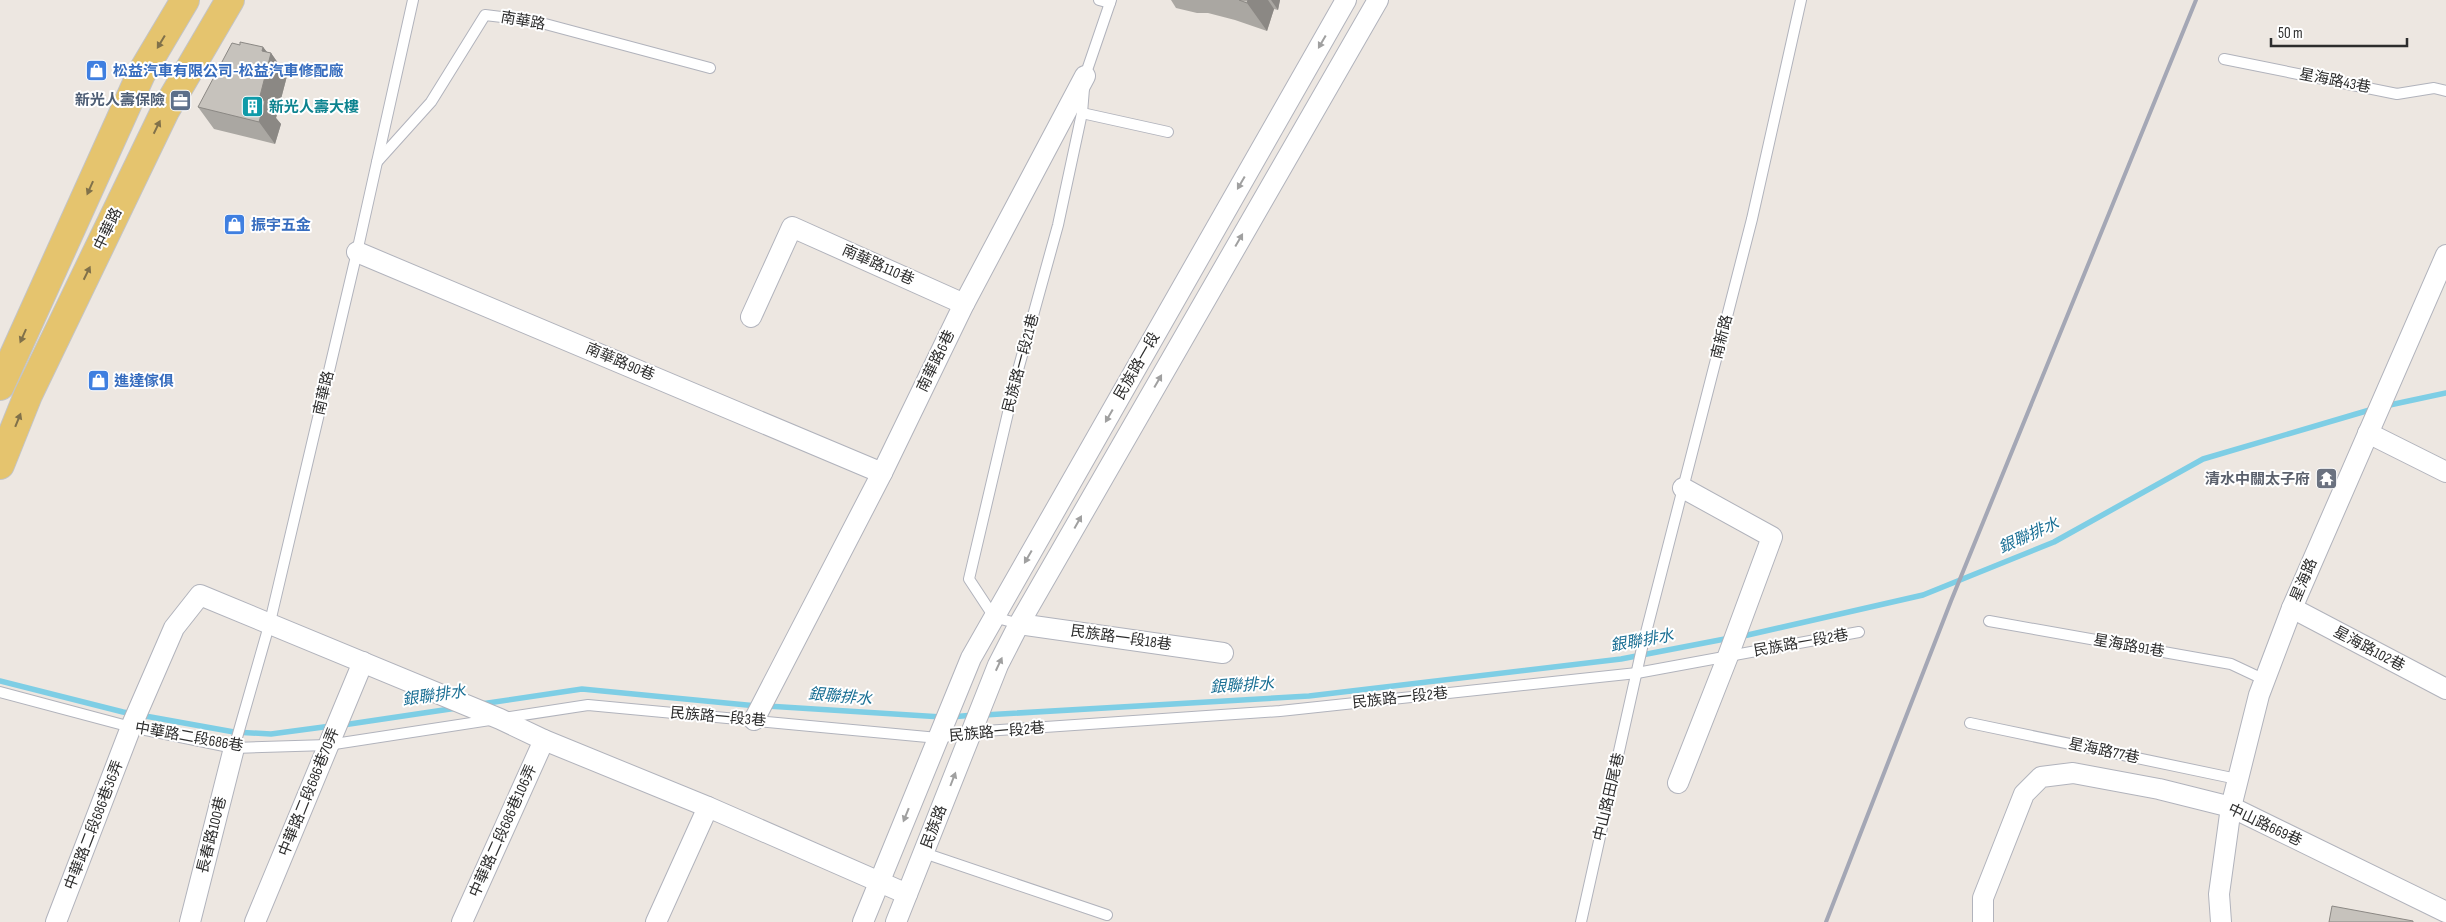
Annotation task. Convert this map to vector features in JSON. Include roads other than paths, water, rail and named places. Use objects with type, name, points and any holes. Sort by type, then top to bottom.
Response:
[{"type":"main road","points":[[0,386],[141,74],[185,0]]},
{"type":"main road","name":"中華路","points":[[0,466],[28,395],[165,110],[230,0]]},
{"type":"street","name":"民族路一段","points":[[943,725],[971,658],[1346,0]]},
{"type":"street","name":"民族路一段","points":[[976,721],[998,666],[1019,624],[1378,0]]},
{"type":"street","name":"南華路6巷","points":[[759,711],[882,473],[964,304],[1059,130],[1085,76]]},
{"type":"street","name":"南華路110巷","points":[[751,317],[792,227],[964,304]]},
{"type":"street","name":"南華路90巷","points":[[357,252],[882,473]]},
{"type":"street","name":"星海路","points":[[2221,922],[2219,894],[2230,807],[2265,680],[2292,608],[2446,255]]},
{"type":"street","points":[[2368,433],[2446,472]]},
{"type":"street","points":[[1083,461],[1104,475]]},
{"type":"street","points":[[1678,783],[1772,537],[1683,488]]},
{"type":"street","points":[[135,719],[174,628],[200,594],[500,719],[544,740],[708,807],[907,894]]},
{"type":"street","name":"星海路102巷","points":[[2292,608],[2446,690]]},
{"type":"street","name":"民族路一段18巷","points":[[1019,624],[1223,653]]},
{"type":"street","name":"中華路二段686巷70弄","points":[[255,922],[363,662]]},
{"type":"street","name":"中華路二段686巷36弄","points":[[56,922],[135,719]]},
{"type":"street","name":"民族路","points":[[896,922],[976,721]]},
{"type":"street","name":"民族路","points":[[863,922],[943,725]]},
{"type":"street","name":"中華路二段686巷106弄","points":[[462,922],[544,740]]},
{"type":"street","name":"長春路100巷","points":[[190,922],[236,744]]},
{"type":"street","name":"中山路669巷","points":[[1983,922],[1983,898],[2024,794],[2041,777],[2073,773],[2159,789],[2230,807],[2446,912]]},
{"type":"street","points":[[656,922],[708,807]]},
{"type":"lane","name":"南華路","points":[[236,744],[270,622],[357,252],[413,0]]},
{"type":"lane","points":[[1099,0],[1111,1]]},
{"type":"lane","name":"南新路","points":[[1637,673],[1752,219],[1800,0]]},
{"type":"lane","name":"南華路6巷","points":[[1085,76],[1111,1]]},
{"type":"lane","name":"南華路","points":[[377,163],[431,102],[485,15],[534,21],[710,68]]},
{"type":"lane","name":"星海路43巷","points":[[2224,59],[2397,94],[2434,88],[2446,91]]},
{"type":"lane","name":"民族路一段21巷","points":[[994,617],[969,580],[1018,370],[1058,225],[1082,113],[1085,76]]},
{"type":"lane","points":[[1082,113],[1168,132]]},
{"type":"lane","points":[[994,617],[1019,624]]},
{"type":"lane","name":"星海路91巷","points":[[1989,621],[2231,664],[2265,680]]},
{"type":"lane","name":"民族路一段2巷","points":[[943,725],[976,721],[1280,710],[1637,673],[1859,632]]},
{"type":"lane","name":"中山路田尾巷","points":[[1581,922],[1637,673]]},
{"type":"lane","name":"中華路二段686巷","points":[[0,692],[135,719],[236,744],[333,732],[500,719]]},
{"type":"lane","name":"民族路一段3巷","points":[[500,719],[588,704],[759,711],[943,725]]},
{"type":"lane","name":"星海路77巷","points":[[1970,723],[2238,779]]},
{"type":"lane","points":[[924,853],[1107,915]]},
{"type":"waterway","name":"銀聯排水","points":[[2385,406],[2446,393]]},
{"type":"waterway","name":"銀聯排水","points":[[1739,637],[1923,595],[2054,542],[2203,459],[2373,409]]},
{"type":"waterway","name":"銀聯排水","points":[[984,715],[1309,696],[1621,659],[1730,638]]},
{"type":"waterway","name":"銀聯排水","points":[[0,681],[123,712],[234,732],[271,734],[331,726]]},
{"type":"waterway","name":"銀聯排水","points":[[481,704],[582,689],[757,706]]},
{"type":"waterway","name":"銀聯排水","points":[[767,706],[942,717]]},
{"type":"waterway","name":"銀聯排水","points":[[343,725],[457,708]]},
{"type":"waterway","name":"銀聯排水","points":[[951,717],[974,715]]},
{"type":"railway","points":[[1826,922],[1951,601],[2196,0]]},
{"type":"place","name":"松益汽車有限公司-松益汽車修配廠","points":[[97,71]]},
{"type":"place","name":"新光人壽保險","points":[[181,100]]},
{"type":"place","name":"新光人壽大樓","points":[[253,107]]},
{"type":"place","name":"振宇五金","points":[[235,225]]},
{"type":"place","name":"進達傢俱","points":[[98,381]]},
{"type":"place","name":"清水中關太子府","points":[[2326,479]]}]
